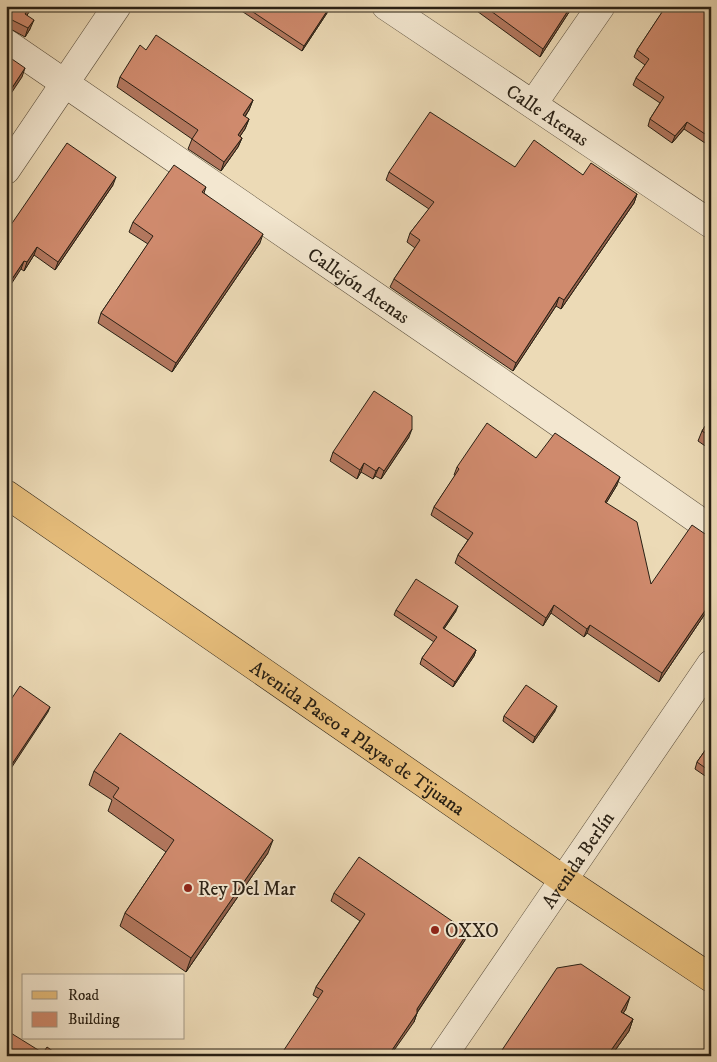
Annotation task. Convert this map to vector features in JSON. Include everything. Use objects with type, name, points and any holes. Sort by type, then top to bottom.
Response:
[{"type":"main road","name":"Avenida Paseo a Playas de Tijuana","points":[[6,494],[564,880],[711,978]]},
{"type":"street","points":[[6,170],[117,6]]},
{"type":"street","name":"Calle Atenas","points":[[386,6],[711,224]]},
{"type":"street","points":[[533,104],[601,6]]},
{"type":"street","name":"Callejón Atenas","points":[[6,43],[481,368],[711,529]]},
{"type":"street","name":"Avenida Berlín","points":[[443,1056],[711,664]]},
{"type":"building","points":[[6,6],[30,6],[25,14],[34,20],[28,28],[10,19],[6,19]]},
{"type":"building","points":[[244,6],[327,6],[329,8],[304,46]]},
{"type":"building","points":[[484,6],[571,6],[543,49]]},
{"type":"building","points":[[666,6],[711,6],[711,138],[687,122],[675,136],[650,119],[664,97],[636,78],[649,59],[637,50]]},
{"type":"building","points":[[156,35],[253,100],[243,115],[249,119],[238,135],[242,138],[224,162],[192,139],[198,130],[120,77],[140,45],[146,50]]},
{"type":"building","points":[[6,50],[11,54],[9,57],[25,68],[6,97]]},
{"type":"building","points":[[430,112],[515,167],[534,140],[583,175],[591,163],[637,194],[564,300],[559,297],[516,363],[394,279],[420,240],[410,233],[434,202],[389,172]]},
{"type":"building","points":[[67,143],[116,177],[58,262],[37,247],[27,262],[24,261],[6,288],[6,232]]},
{"type":"building","points":[[174,165],[206,187],[202,192],[263,234],[176,363],[101,313],[153,236],[133,222]]},
{"type":"building","points":[[374,391],[412,416],[412,429],[384,471],[379,467],[376,471],[364,463],[360,470],[333,452]]},
{"type":"building","points":[[711,417],[711,437],[702,431]]},
{"type":"building","points":[[487,423],[536,458],[555,433],[620,477],[605,502],[637,522],[651,584],[692,525],[711,538],[711,602],[662,673],[590,625],[587,629],[554,605],[546,618],[458,555],[473,533],[434,507],[459,469],[457,467]]},
{"type":"building","points":[[416,579],[458,606],[443,628],[476,650],[455,682],[422,658],[437,637],[396,610]]},
{"type":"building","points":[[526,685],[557,706],[535,737],[504,716]]},
{"type":"building","points":[[20,686],[50,707],[6,773],[6,707]]},
{"type":"building","name":"Rey Del Mar","points":[[120,733],[273,840],[191,958],[125,913],[174,840],[113,797],[119,788],[94,771]]},
{"type":"building","points":[[711,742],[711,772],[697,762]]},
{"type":"building","points":[[359,857],[468,932],[388,1056],[280,1056],[323,991],[316,987],[365,914],[334,893]]},
{"type":"building","points":[[581,964],[630,997],[621,1012],[633,1019],[607,1056],[560,1056],[552,1051],[549,1056],[498,1056],[557,968]]},
{"type":"building","points":[[6,1030],[43,1053],[47,1047],[60,1056],[6,1056]]},
{"type":"place","name":"Rey Del Mar","points":[[188,888]]},
{"type":"place","name":"OXXO","points":[[435,930]]}]
